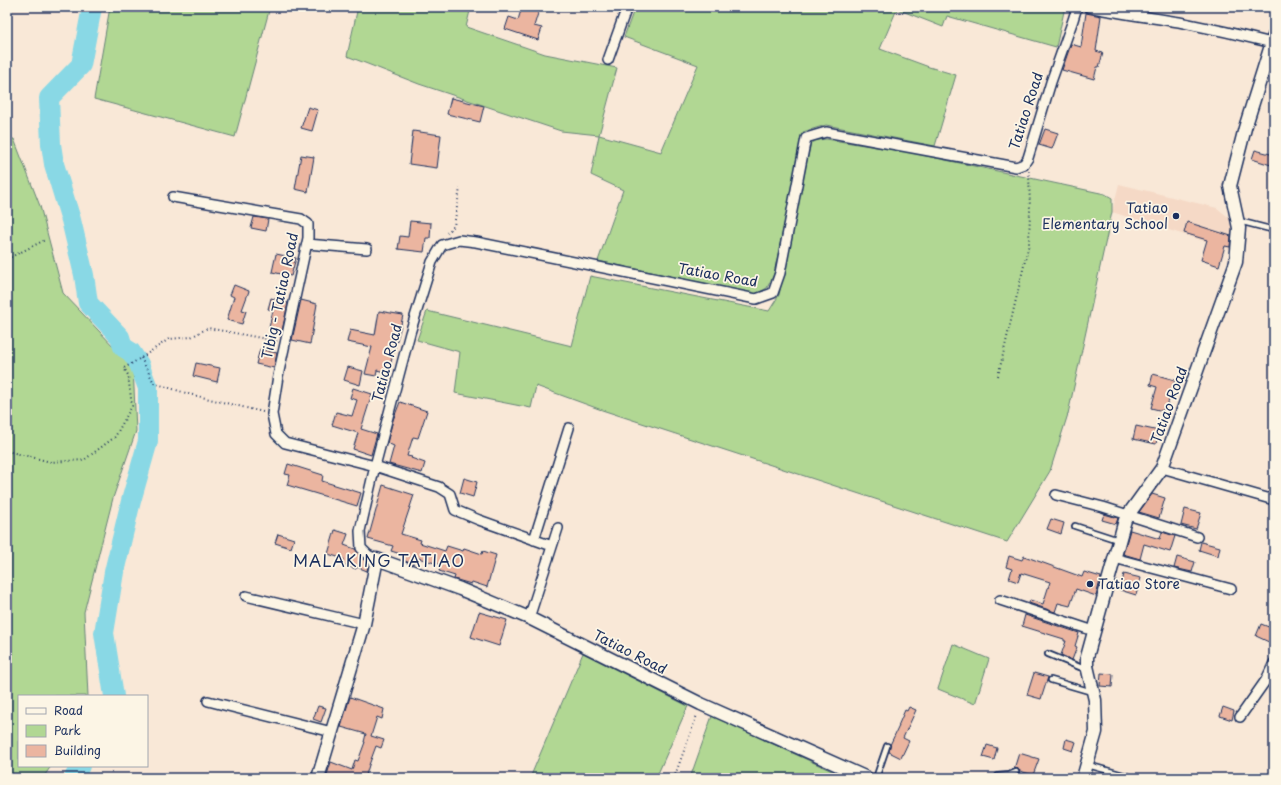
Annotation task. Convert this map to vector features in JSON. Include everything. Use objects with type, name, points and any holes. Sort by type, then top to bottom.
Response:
[{"type":"street","points":[[608,60],[627,7]]},
{"type":"street","name":"Tatiao Road","points":[[867,778],[701,704],[529,618],[460,589],[368,555],[361,548],[360,531],[375,466],[410,333],[432,262],[442,246],[459,240],[476,242],[756,300],[773,293],[780,273],[806,138],[826,132],[1016,167],[1024,164],[1028,158],[1051,82],[1074,20],[1077,7]]},
{"type":"street","points":[[1088,7],[1120,14],[1179,22],[1273,40]]},
{"type":"street","name":"Tatiao Road","points":[[1083,778],[1096,732],[1095,700],[1086,657],[1119,540],[1128,515],[1162,468],[1236,262],[1239,228],[1230,186],[1245,128],[1273,40]]},
{"type":"street","name":"Tibig - Tatiao Road","points":[[173,197],[301,219],[308,224],[307,244],[284,343],[272,414]]},
{"type":"street","points":[[307,244],[367,249]]},
{"type":"street","points":[[272,414],[276,434],[285,443],[375,466],[439,487],[450,494],[455,510],[552,546]]},
{"type":"street","points":[[534,540],[569,428]]},
{"type":"street","points":[[1162,468],[1274,500]]},
{"type":"street","points":[[1056,495],[1103,507],[1197,537]]},
{"type":"street","points":[[529,618],[558,528]]},
{"type":"street","points":[[1114,558],[1231,589]]},
{"type":"street","points":[[318,778],[364,624],[377,559]]},
{"type":"street","points":[[246,596],[364,624]]},
{"type":"street","points":[[1000,600],[1094,631]]},
{"type":"street","points":[[1240,717],[1266,680],[1274,663]]},
{"type":"street","points":[[208,702],[332,732]]},
{"type":"lane","points":[[1238,221],[1274,230]]},
{"type":"lane","points":[[1075,526],[1119,540]]},
{"type":"lane","points":[[1048,654],[1088,671]]},
{"type":"lane","points":[[1051,680],[1093,692]]},
{"type":"lane","points":[[876,778],[887,746]]},
{"type":"lane","points":[[1087,764],[1134,778]]},
{"type":"lane","points":[[997,778],[998,776],[1009,775],[1016,772]]},
{"type":"path","points":[[998,376],[1029,244],[1030,210],[1028,158]]},
{"type":"path","points":[[442,246],[447,232],[454,226],[460,188]]},
{"type":"path","points":[[7,259],[45,240]]},
{"type":"path","points":[[7,452],[51,462],[84,460],[115,437],[132,406],[128,375],[124,368],[169,339],[191,337],[208,328],[284,343]]},
{"type":"path","points":[[141,358],[154,383],[189,394],[272,414]]},
{"type":"path","points":[[674,778],[701,704]]},
{"type":"shaded area","name":"Tatiao Elementary School","points":[[1119,184],[1217,208],[1232,220],[1236,232],[1232,250],[1112,212]]},
{"type":"green space","points":[[110,7],[270,7],[235,137],[94,99]]},
{"type":"green space","points":[[358,7],[471,7],[466,27],[545,54],[617,68],[599,135],[561,131],[419,84],[347,56]]},
{"type":"green space","points":[[635,7],[1065,7],[1056,47],[947,16],[943,27],[897,9],[880,49],[956,75],[935,146],[826,125],[803,132],[774,274],[767,288],[756,294],[598,261],[623,190],[591,175],[599,135],[661,152],[698,65],[624,37]]},
{"type":"green space","points":[[7,139],[14,139],[40,206],[63,293],[133,367],[136,431],[113,498],[84,612],[88,695],[18,695],[18,767],[50,767],[43,778],[7,778]]},
{"type":"green space","points":[[826,139],[908,152],[1105,194],[1112,198],[1112,212],[1068,414],[1050,471],[1007,542],[599,409],[536,386],[531,408],[455,393],[460,352],[417,340],[427,311],[572,346],[590,276],[769,311],[779,295],[811,141]]},
{"type":"green space","points":[[953,644],[989,659],[975,704],[938,689]]},
{"type":"green space","points":[[583,653],[688,706],[656,778],[530,778]]},
{"type":"green space","points":[[712,716],[845,777],[845,778],[690,778]]},
{"type":"building","points":[[522,7],[540,7],[534,26],[542,28],[538,40],[505,29],[509,17],[518,20]]},
{"type":"building","points":[[1086,13],[1101,16],[1096,51],[1103,53],[1094,79],[1062,70],[1071,44],[1081,47]]},
{"type":"building","points":[[451,98],[484,106],[480,122],[447,114]]},
{"type":"building","points":[[308,107],[318,110],[312,131],[301,128]]},
{"type":"building","points":[[1045,129],[1058,133],[1052,149],[1039,145]]},
{"type":"building","points":[[413,131],[441,135],[437,168],[409,164]]},
{"type":"building","points":[[1255,150],[1274,155],[1274,166],[1252,159]]},
{"type":"building","points":[[301,155],[314,157],[308,192],[295,189]]},
{"type":"building","points":[[254,217],[268,219],[266,231],[251,228]]},
{"type":"building","points":[[410,221],[431,223],[430,238],[426,238],[424,252],[398,249],[400,236],[408,237]]},
{"type":"building","points":[[1187,222],[1231,236],[1230,247],[1225,246],[1219,266],[1201,260],[1207,240],[1184,233]]},
{"type":"building","points":[[276,254],[296,258],[291,276],[272,272]]},
{"type":"building","points":[[234,285],[249,291],[242,310],[246,311],[242,324],[227,320],[234,297],[230,295]]},
{"type":"building","points":[[271,298],[288,303],[282,331],[269,328],[273,310],[268,309]]},
{"type":"building","points":[[301,300],[317,304],[310,344],[292,340]]},
{"type":"building","points":[[379,311],[403,315],[388,373],[377,370],[376,376],[365,374],[372,347],[347,342],[350,330],[375,335]]},
{"type":"building","points":[[260,349],[277,353],[274,368],[256,364]]},
{"type":"building","points":[[196,363],[220,368],[217,382],[193,376]]},
{"type":"building","points":[[348,367],[363,371],[360,385],[344,380]]},
{"type":"building","points":[[1153,374],[1175,380],[1167,406],[1164,406],[1163,411],[1151,408],[1157,387],[1150,385]]},
{"type":"building","points":[[353,388],[372,394],[361,429],[377,434],[371,455],[353,449],[358,433],[332,425],[336,412],[352,416],[357,400],[350,398]]},
{"type":"building","points":[[400,402],[427,411],[418,438],[413,437],[407,456],[425,463],[422,473],[389,464],[394,446],[387,443],[393,420]]},
{"type":"building","points":[[1136,426],[1159,431],[1156,444],[1133,439]]},
{"type":"building","points":[[288,464],[323,475],[322,481],[361,493],[357,506],[287,485],[290,475],[285,474]]},
{"type":"building","points":[[464,478],[477,482],[473,497],[460,493]]},
{"type":"building","points":[[383,485],[414,495],[401,534],[421,540],[420,543],[445,551],[447,546],[463,551],[464,548],[482,554],[483,551],[496,555],[487,587],[472,582],[471,584],[454,579],[455,576],[439,571],[441,565],[415,557],[413,564],[402,560],[404,555],[391,551],[393,546],[368,539]]},
{"type":"building","points":[[1152,494],[1165,498],[1159,518],[1139,512]]},
{"type":"building","points":[[1185,509],[1201,513],[1196,529],[1181,525]]},
{"type":"building","points":[[1104,514],[1118,518],[1116,524],[1102,520]]},
{"type":"building","points":[[1051,519],[1064,523],[1061,534],[1047,529]]},
{"type":"building","points":[[335,530],[348,534],[344,545],[355,549],[361,556],[360,558],[369,562],[367,571],[342,564],[344,559],[328,554]]},
{"type":"building","points":[[1130,530],[1160,539],[1162,532],[1175,536],[1170,552],[1144,544],[1140,559],[1123,554]]},
{"type":"building","points":[[278,534],[294,539],[291,548],[275,543]]},
{"type":"building","points":[[1201,542],[1220,547],[1218,556],[1199,550]]},
{"type":"building","points":[[1009,556],[1022,560],[1024,556],[1082,577],[1084,572],[1101,577],[1096,596],[1076,589],[1070,606],[1058,603],[1055,612],[1029,603],[1030,600],[1043,604],[1050,582],[1021,573],[1018,582],[1009,579],[1012,569],[1006,567]]},
{"type":"building","points":[[1177,557],[1195,562],[1192,572],[1174,568]]},
{"type":"building","points":[[1124,574],[1141,578],[1136,595],[1120,590]]},
{"type":"building","points":[[479,612],[507,620],[499,646],[471,637]]},
{"type":"building","points":[[1025,615],[1079,633],[1075,646],[1077,647],[1072,660],[1061,655],[1066,641],[1064,641],[1064,639],[1022,626]]},
{"type":"building","points":[[1261,624],[1274,629],[1274,637],[1271,643],[1256,636]]},
{"type":"building","points":[[1034,673],[1048,677],[1041,699],[1027,695]]},
{"type":"building","points":[[1101,673],[1113,674],[1112,687],[1100,686]]},
{"type":"building","points":[[350,697],[384,709],[382,719],[377,717],[371,736],[384,740],[381,748],[376,746],[369,765],[366,775],[372,778],[326,778],[331,762],[352,770],[355,760],[358,761],[365,742],[366,734],[341,727]]},
{"type":"building","points":[[318,706],[326,708],[321,722],[313,719]]},
{"type":"building","points":[[909,707],[916,710],[903,738],[909,741],[901,758],[889,752],[890,745],[905,710],[907,711]]},
{"type":"building","points":[[1223,707],[1234,711],[1232,720],[1220,716]]},
{"type":"building","points":[[1066,739],[1076,742],[1073,751],[1064,748]]},
{"type":"building","points":[[987,745],[997,748],[994,760],[983,757]]},
{"type":"building","points":[[1019,753],[1039,759],[1033,775],[1020,771],[1017,768],[1014,769]]},
{"type":"waterway","points":[[92,7],[81,65],[49,98],[51,144],[54,164],[71,220],[84,275],[88,303],[120,337],[123,347],[131,352],[139,364],[148,388],[148,441],[131,501],[114,572],[104,633],[114,695]]},
{"type":"waterway","points":[[74,778],[80,767]]},
{"type":"place","name":"Tatiao Elementary School","points":[[1176,216]]},
{"type":"place","name":"Tatiao Store","points":[[1090,584]]},
{"type":"district","name":"MALAKING TATIAO","points":[[379,561]]}]
